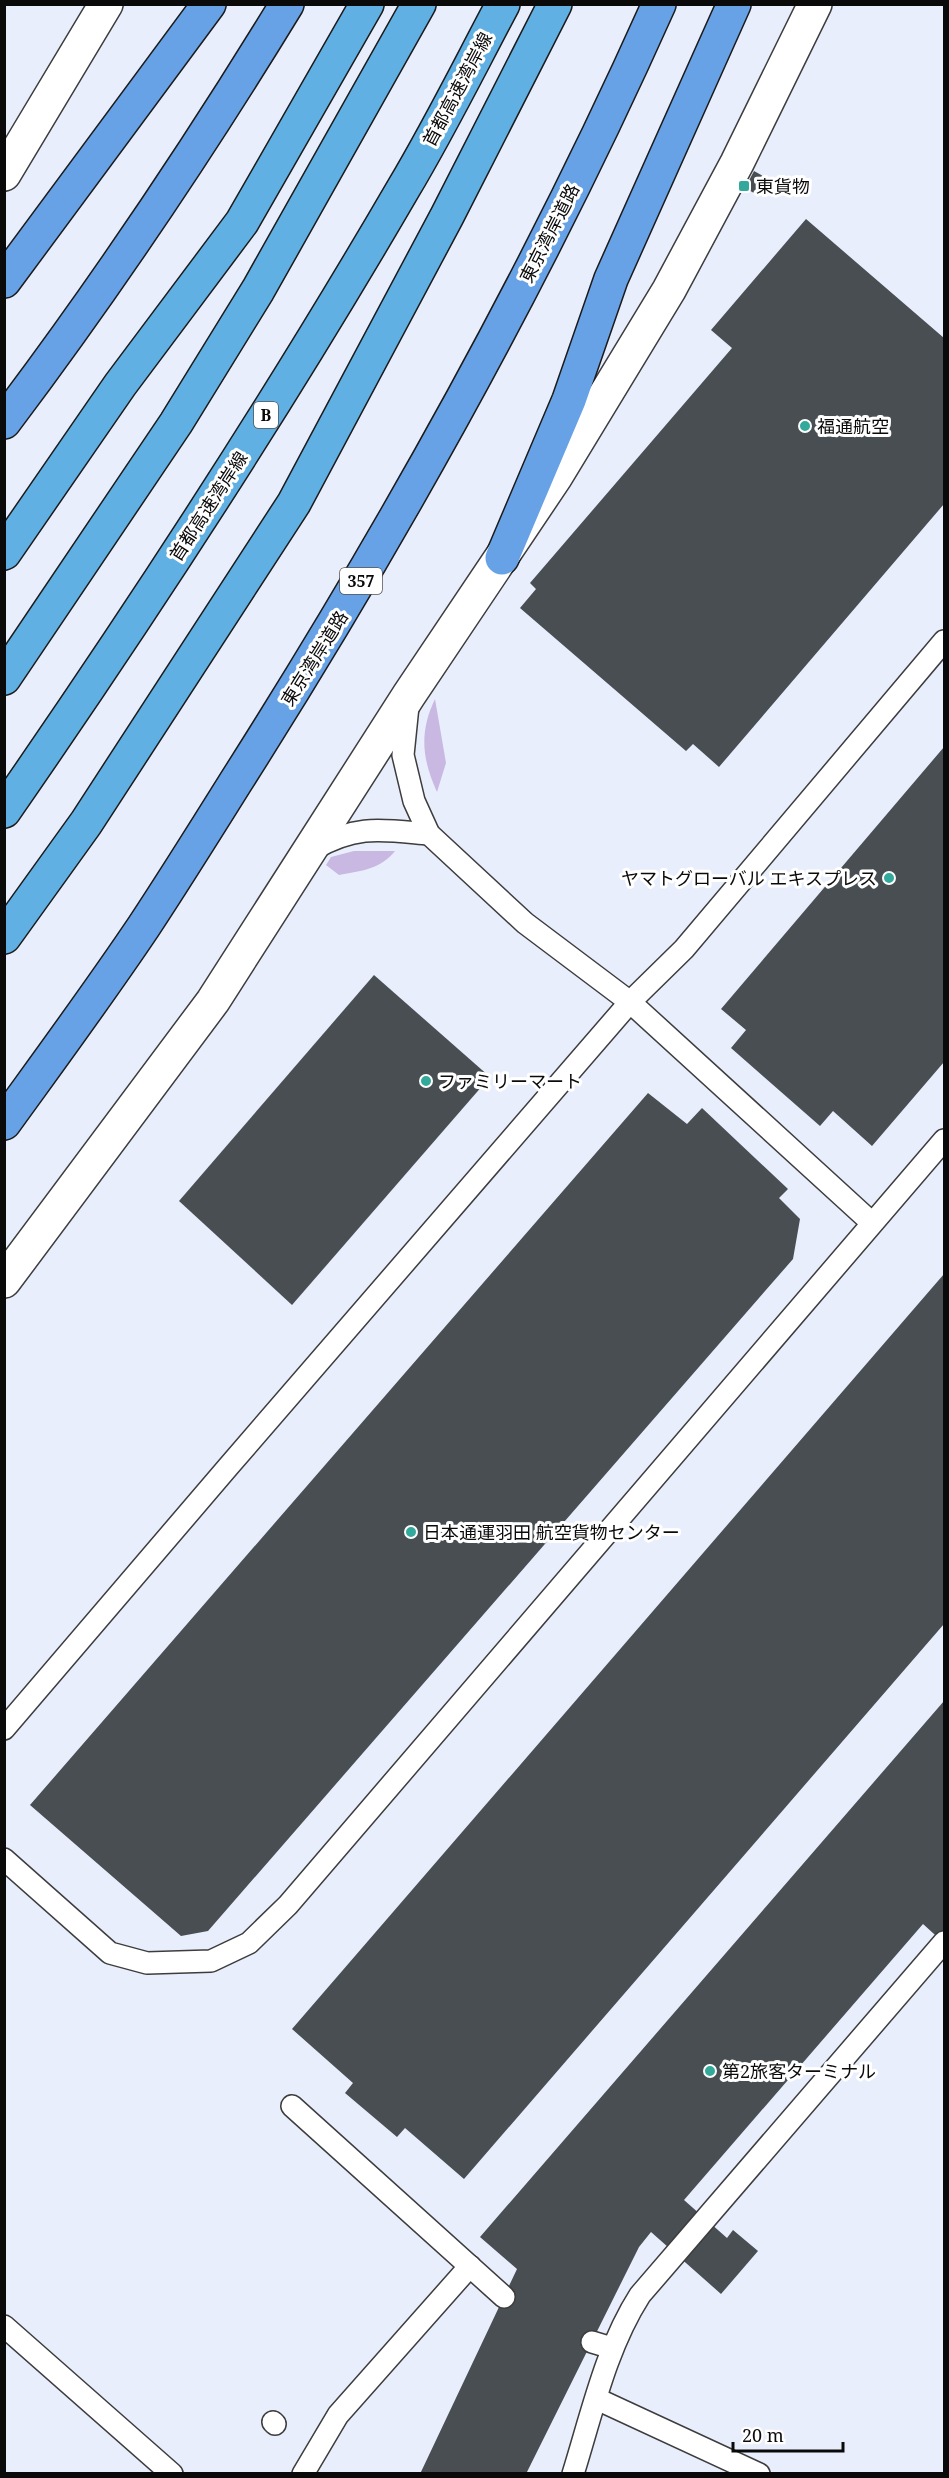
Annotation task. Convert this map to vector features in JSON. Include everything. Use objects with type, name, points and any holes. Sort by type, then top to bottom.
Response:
[{"type":"highway","points":[[4,281],[209,4]]},
{"type":"highway","points":[[4,422],[130,246],[239,82],[287,4]]},
{"type":"highway","points":[[4,554],[120,385],[242,222],[367,4]]},
{"type":"highway","points":[[4,678],[176,423],[258,290],[419,4]]},
{"type":"highway","name":"首都高速湾岸線","points":[[4,811],[125,636],[314,339],[405,186],[503,4]]},
{"type":"highway","points":[[4,937],[86,823],[294,503],[447,216],[555,4]]},
{"type":"highway","name":"東京湾岸道路","points":[[4,1123],[151,916],[322,646],[397,518],[478,374],[627,75],[659,4]]},
{"type":"highway","points":[[502,558],[569,400],[611,279],[734,4]]},
{"type":"street","points":[[4,174],[106,4]]},
{"type":"street","points":[[4,1281],[213,1001],[409,695],[556,476],[669,290],[737,163],[815,4]]},
{"type":"lane","points":[[4,1729],[630,1002],[684,949],[945,641]]},
{"type":"lane","points":[[409,695],[403,755],[414,801],[429,834],[525,923],[630,1002],[873,1223]]},
{"type":"lane","points":[[307,853],[350,831],[429,834]]},
{"type":"lane","points":[[4,1859],[110,1953],[147,1963],[212,1961],[249,1942],[288,1905],[945,1140]]},
{"type":"lane","points":[[573,2474],[597,2398],[602,2345],[625,2319],[655,2276],[945,1942]]},
{"type":"lane","points":[[292,2106],[504,2297]]},
{"type":"lane","points":[[303,2474],[338,2415],[470,2266]]},
{"type":"lane","points":[[4,2326],[172,2474]]},
{"type":"lane","points":[[597,2398],[759,2474]]},
{"type":"shaded area","points":[[435,699],[446,763],[437,792],[428,768],[424,746],[426,723]]},
{"type":"shaded area","points":[[354,851],[395,851],[383,862],[355,872],[339,875],[326,865],[331,857]]},
{"type":"building","points":[[754,171],[763,176],[754,193],[745,188]]},
{"type":"building","name":"福通航空","points":[[806,219],[944,338],[944,504],[719,767],[693,744],[686,751],[520,608],[536,589],[530,583],[732,348],[711,330]]},
{"type":"building","name":"ヤマトグローバル エキスプレス","points":[[944,747],[944,1062],[872,1146],[833,1111],[820,1126],[731,1048],[746,1030],[721,1009]]},
{"type":"building","points":[[374,975],[490,1077],[292,1305],[179,1201]]},
{"type":"building","name":"日本通運羽田 航空貨物センター","points":[[648,1093],[687,1124],[702,1108],[788,1189],[779,1198],[800,1219],[793,1259],[208,1931],[181,1936],[30,1805]]},
{"type":"building","points":[[944,1274],[944,1624],[464,2179],[405,2128],[397,2137],[345,2093],[353,2083],[292,2029]]},
{"type":"building","name":"第2旅客ターミナル","points":[[944,1701],[944,1943],[923,1924],[684,2200],[727,2238],[733,2230],[758,2251],[721,2294],[651,2232],[639,2247],[526,2474],[420,2474],[517,2269],[480,2237]]},
{"type":"place","name":"東貨物","points":[[744,186]]},
{"type":"place","name":"福通航空","points":[[805,426]]},
{"type":"place","name":"ヤマトグローバル エキスプレス","points":[[889,878]]},
{"type":"place","name":"ファミリーマート","points":[[426,1081]]},
{"type":"place","name":"日本通運羽田 航空貨物センター","points":[[411,1532]]},
{"type":"place","name":"第2旅客ターミナル","points":[[710,2071]]}]
